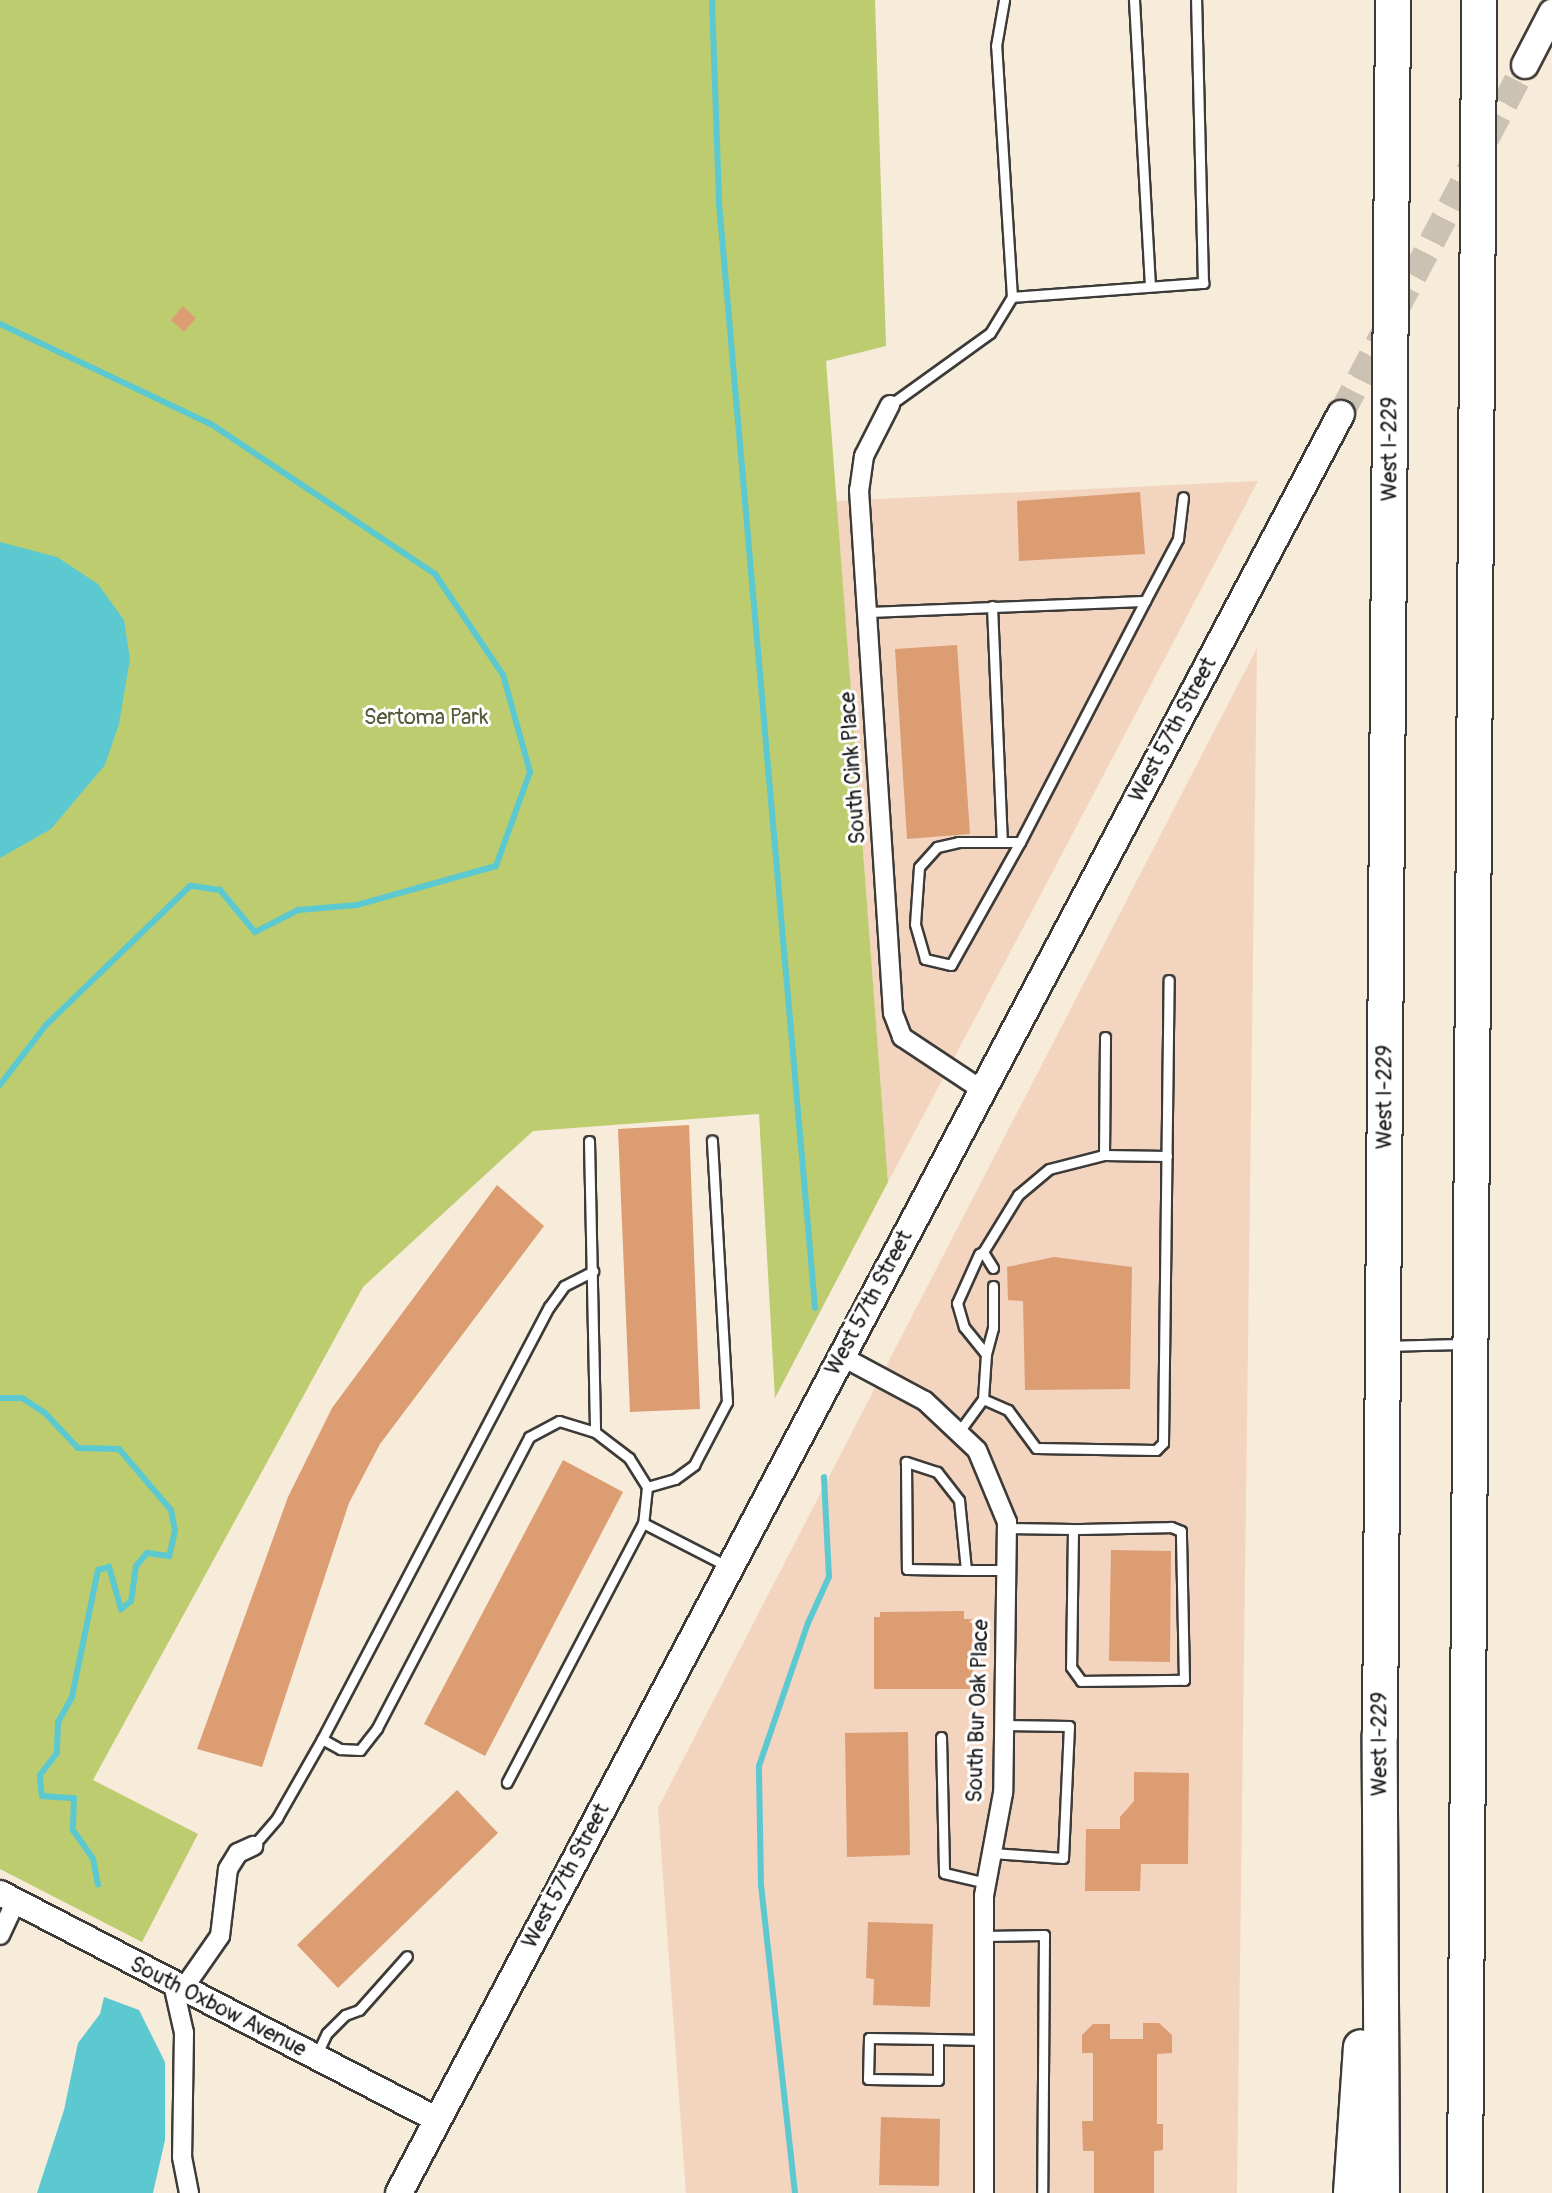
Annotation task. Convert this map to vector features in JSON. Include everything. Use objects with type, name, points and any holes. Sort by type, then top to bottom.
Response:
[{"type":"highway","name":"West I-229","points":[[1382,2193],[1380,1735],[1393,0]]},
{"type":"highway","points":[[1465,2193],[1479,0]]},
{"type":"highway","points":[[1351,2193],[1380,1735]]},
{"type":"highway","points":[[1466,1980],[1476,2193]]},
{"type":"main road","points":[[1525,65],[1552,13]]},
{"type":"main road","name":"West 57th Street","points":[[399,2193],[1341,414]]},
{"type":"street","name":"South Cink Place","points":[[890,405],[864,456],[859,490],[896,1027],[920,1051],[982,1090]]},
{"type":"street","name":"South Bur Oak Place","points":[[841,1356],[925,1401],[977,1450],[1007,1528],[1003,1793],[986,1883],[984,1936],[984,2193]]},
{"type":"street","points":[[189,2193],[182,2157],[184,2033],[178,1986],[220,1936],[228,1869],[238,1853],[253,1846]]},
{"type":"street","name":"South Oxbow Avenue","points":[[8,1897],[437,2120]]},
{"type":"street","points":[[0,1935],[8,1897]]},
{"type":"lane","points":[[890,405],[990,333],[1012,297],[996,46],[1004,0]]},
{"type":"lane","points":[[1134,0],[1150,286]]},
{"type":"lane","points":[[1012,297],[1203,283],[1196,0]]},
{"type":"lane","points":[[1020,842],[958,842],[937,847],[919,867],[919,950],[937,966],[951,965],[1020,842],[1178,539],[1183,497]]},
{"type":"lane","points":[[867,612],[1145,601]]},
{"type":"lane","points":[[992,606],[1002,842]]},
{"type":"lane","points":[[983,1399],[1008,1410],[1036,1448],[1161,1447],[1169,980]]},
{"type":"lane","points":[[1104,1155],[1105,1037]]},
{"type":"lane","points":[[647,1487],[675,1479],[694,1465],[727,1402],[712,1140]]},
{"type":"lane","points":[[589,1141],[595,1432]]},
{"type":"lane","points":[[986,1354],[964,1327],[957,1303],[967,1273],[1031,1179],[1071,1159],[1104,1155],[1167,1156]]},
{"type":"lane","points":[[983,1252],[993,1268]]},
{"type":"lane","points":[[253,1846],[277,1818],[322,1739],[549,1307],[564,1286],[593,1271]]},
{"type":"lane","points":[[958,1433],[983,1399],[986,1354],[993,1328],[993,1286]]},
{"type":"lane","points":[[1384,1346],[1469,1344]]},
{"type":"lane","points":[[322,1739],[340,1749],[360,1750],[377,1728],[529,1437],[559,1421],[595,1432],[629,1458],[647,1487],[643,1523],[507,1782]]},
{"type":"lane","points":[[966,1570],[959,1500],[937,1472],[906,1462],[907,1569],[966,1570],[1006,1570]]},
{"type":"lane","points":[[643,1523],[729,1567]]},
{"type":"lane","points":[[1007,1528],[1171,1527],[1181,1531],[1184,1680],[1081,1681],[1071,1667],[1073,1529]]},
{"type":"lane","points":[[992,1853],[1063,1858],[1069,1726],[1004,1725]]},
{"type":"lane","points":[[941,1737],[944,1873],[986,1883]]},
{"type":"lane","points":[[984,1936],[1044,1935],[1042,2193]]},
{"type":"lane","points":[[316,2057],[327,2033],[345,2015],[359,2010],[407,1956]]},
{"type":"lane","points":[[938,2039],[938,2080],[868,2079],[869,2038],[938,2039],[984,2040]]},
{"type":"shaded area","points":[[1258,481],[1032,911],[888,1182],[836,501]]},
{"type":"shaded area","points":[[1257,648],[1237,2193],[686,2193],[658,1808]]},
{"type":"green space","name":"Sertoma Park","points":[[0,0],[875,0],[886,346],[826,361],[888,1182],[775,1398],[759,1114],[533,1131],[363,1287],[93,1780],[198,1834],[142,1942],[0,1869]]},
{"type":"water","points":[[0,542],[57,557],[98,584],[124,620],[130,659],[119,724],[105,765],[51,829],[0,858]]},
{"type":"water","points":[[104,1997],[139,2010],[165,2062],[165,2140],[153,2193],[37,2193],[64,2110],[78,2043],[100,2014]]},
{"type":"building","points":[[183,306],[196,318],[184,332],[171,320]]},
{"type":"building","points":[[1140,492],[1145,554],[1019,561],[1017,501]]},
{"type":"building","points":[[957,645],[970,834],[907,839],[895,649]]},
{"type":"building","points":[[689,1125],[700,1409],[630,1412],[618,1129]]},
{"type":"building","points":[[497,1185],[544,1226],[380,1444],[349,1503],[262,1767],[197,1749],[288,1497],[332,1408]]},
{"type":"building","points":[[1054,1257],[1132,1267],[1130,1389],[1025,1390],[1023,1301],[1008,1300],[1007,1267]]},
{"type":"building","points":[[563,1460],[623,1492],[485,1756],[424,1724]]},
{"type":"building","points":[[1111,1550],[1171,1551],[1170,1662],[1109,1661]]},
{"type":"building","points":[[964,1611],[964,1619],[972,1619],[973,1689],[874,1689],[874,1617],[880,1617],[880,1612]]},
{"type":"building","points":[[908,1732],[910,1855],[847,1857],[845,1733]]},
{"type":"building","points":[[1134,1772],[1189,1773],[1188,1864],[1141,1864],[1140,1891],[1085,1891],[1086,1829],[1120,1829],[1120,1817],[1134,1801]]},
{"type":"building","points":[[457,1790],[498,1833],[338,1988],[297,1945]]},
{"type":"building","points":[[868,1922],[933,1924],[930,2007],[873,2005],[874,1979],[866,1978]]},
{"type":"building","points":[[1143,2023],[1159,2023],[1172,2035],[1172,2053],[1157,2054],[1157,2124],[1163,2124],[1163,2150],[1154,2151],[1154,2193],[1094,2193],[1094,2151],[1083,2151],[1082,2121],[1093,2121],[1093,2053],[1082,2053],[1082,2035],[1093,2024],[1110,2024],[1110,2039],[1143,2039]]},
{"type":"building","points":[[881,2117],[940,2119],[939,2186],[879,2185]]},
{"type":"waterway","points":[[712,0],[719,203],[815,1308]]},
{"type":"waterway","points":[[0,324],[211,424],[435,574],[503,675],[530,772],[496,866],[357,905],[298,910],[255,932],[220,890],[190,886],[46,1025],[0,1085]]},
{"type":"waterway","points":[[0,1398],[22,1398],[45,1413],[78,1448],[119,1449],[171,1510],[175,1531],[169,1556],[147,1553],[136,1566],[131,1601],[121,1609],[109,1567],[98,1570],[72,1697],[58,1722],[57,1753],[40,1775],[42,1796],[74,1798],[73,1830],[93,1859],[98,1885]]},
{"type":"waterway","points":[[795,2193],[761,1886],[759,1766],[808,1623],[829,1577],[824,1477]]},
{"type":"tunnel","points":[[1341,414],[1525,65]]}]
